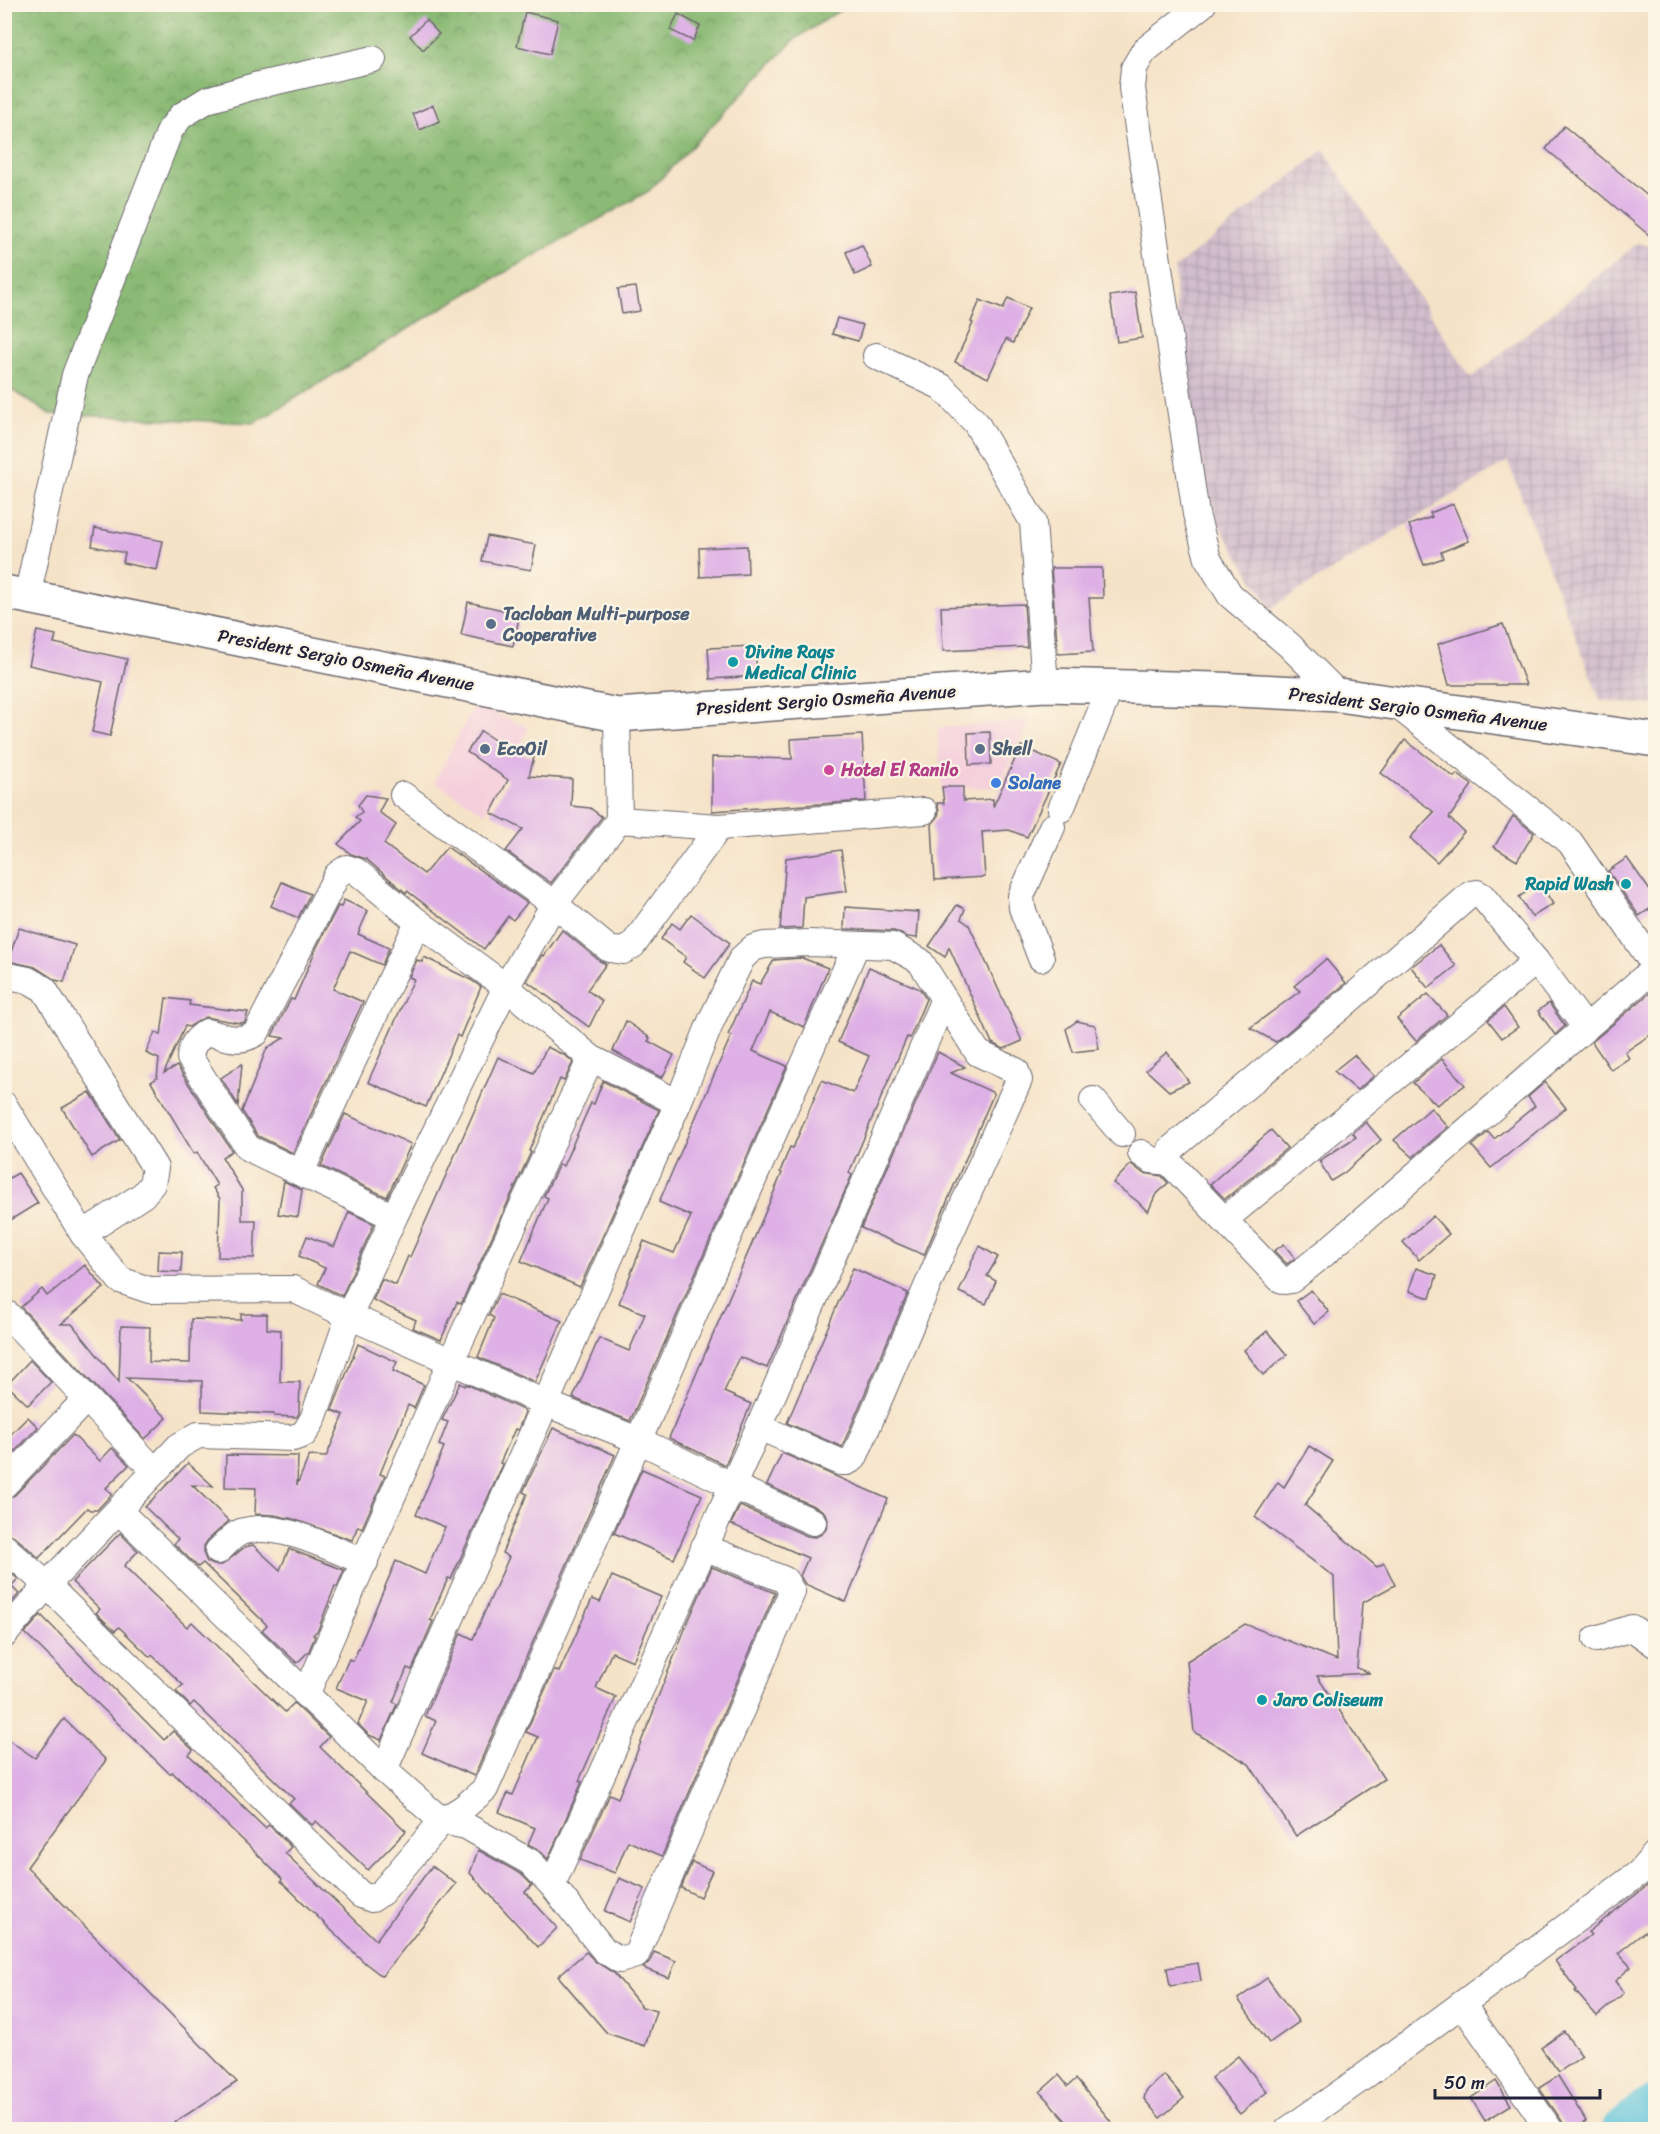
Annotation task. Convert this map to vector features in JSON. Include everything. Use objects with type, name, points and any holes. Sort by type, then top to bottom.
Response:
[{"type":"main road","name":"President Sergio Osmeña Avenue","points":[[16,595],[617,714],[1045,685],[1111,686],[1340,695],[1656,740]]},
{"type":"street","points":[[1203,4],[1144,51],[1134,68],[1132,88],[1196,514],[1208,559],[1230,595],[1289,645],[1340,695]]},
{"type":"street","points":[[16,595],[75,375],[170,130],[181,116],[207,100],[255,86],[373,59]]},
{"type":"street","points":[[876,356],[942,387],[976,423],[1033,522],[1045,685]]},
{"type":"street","points":[[1041,958],[1022,908],[1021,896],[1057,818],[1111,686]]},
{"type":"street","points":[[1141,1153],[1151,1160],[1169,1162],[1280,1279],[1291,1280],[1655,968],[1570,843],[1392,701]]},
{"type":"street","points":[[4,1635],[47,1585],[179,1446],[198,1435],[293,1438],[304,1434],[313,1419],[350,1316],[394,1217],[506,987],[554,904],[619,820],[617,714]]},
{"type":"street","points":[[403,795],[554,904],[609,949],[623,951],[633,945],[719,827]]},
{"type":"street","points":[[619,820],[719,827],[924,811]]},
{"type":"street","points":[[394,1217],[248,1148],[190,1058],[191,1048],[197,1039],[207,1032],[237,1040],[246,1039],[256,1033],[337,875],[347,868],[357,871],[418,922],[506,987],[591,1058],[678,1104]]},
{"type":"street","points":[[1169,1162],[1171,1149],[1341,1007],[1471,894],[1477,893],[1482,896],[1536,961],[1586,1028]]},
{"type":"street","points":[[301,1172],[418,922]]},
{"type":"street","points":[[384,1770],[678,1104],[712,1019],[742,958],[753,948],[764,945],[809,943],[893,946],[920,962],[978,1053],[1016,1071],[1020,1080],[938,1261],[854,1458],[840,1462],[759,1427]]},
{"type":"street","points":[[4,1547],[47,1585],[361,1895],[372,1899],[382,1892],[442,1821],[463,1808],[485,1789],[856,945]]},
{"type":"street","points":[[1224,1220],[1536,961]]},
{"type":"street","points":[[4,975],[27,980],[44,989],[155,1168],[153,1184],[143,1195],[83,1234]]},
{"type":"street","points":[[552,1885],[759,1427],[944,999]]},
{"type":"street","points":[[306,1695],[451,1361],[591,1058]]},
{"type":"street","points":[[1093,1100],[1122,1134]]},
{"type":"street","points":[[4,1105],[83,1234],[120,1280],[149,1290],[293,1288],[350,1316],[545,1403],[638,1440],[813,1522]]},
{"type":"street","points":[[5,1314],[154,1470]]},
{"type":"street","points":[[4,1485],[86,1399]]},
{"type":"street","points":[[119,1511],[384,1770],[442,1821],[466,1826],[530,1862],[552,1885],[604,1950],[620,1960],[636,1955],[792,1592],[785,1581],[704,1547]]},
{"type":"street","points":[[218,1551],[238,1533],[267,1529],[289,1533],[365,1562]]},
{"type":"street","points":[[1596,1639],[1632,1628],[1656,1645]]},
{"type":"street","points":[[1288,2130],[1639,1873],[1656,1853]]},
{"type":"street","points":[[1462,2004],[1550,2130]]},
{"type":"shaded area","points":[[1324,150],[1471,378],[1638,243],[1655,248],[1655,705],[1600,700],[1508,461],[1271,608],[1219,525],[1194,441],[1176,317],[1175,268]]},
{"type":"shaded area","points":[[475,704],[529,728],[485,813],[434,782]]},
{"type":"shaded area","points":[[1030,720],[998,788],[963,787],[963,797],[943,797],[937,728]]},
{"type":"green space","points":[[4,5],[848,5],[795,39],[649,191],[442,308],[255,423],[50,414],[5,386]]},
{"type":"building","points":[[525,12],[558,20],[550,54],[517,46]]},
{"type":"building","points":[[678,14],[700,26],[693,41],[670,30]]},
{"type":"building","points":[[426,20],[439,34],[423,50],[410,36]]},
{"type":"building","points":[[433,105],[440,121],[420,130],[413,114]]},
{"type":"building","points":[[1564,126],[1656,203],[1656,241],[1546,149]]},
{"type":"building","points":[[862,245],[872,267],[855,275],[846,252]]},
{"type":"building","points":[[636,287],[640,311],[622,314],[618,289]]},
{"type":"building","points":[[1135,292],[1142,338],[1117,342],[1110,296]]},
{"type":"building","points":[[1008,298],[1029,308],[1013,343],[1006,339],[988,378],[955,362],[973,323],[971,322],[980,300],[1003,309]]},
{"type":"building","points":[[837,318],[863,325],[858,341],[832,334]]},
{"type":"building","points":[[1453,504],[1469,541],[1441,552],[1443,558],[1424,565],[1409,525],[1432,517],[1430,513]]},
{"type":"building","points":[[95,528],[163,541],[157,570],[123,563],[125,553],[92,546]]},
{"type":"building","points":[[487,536],[536,545],[531,570],[482,561]]},
{"type":"building","points":[[747,546],[748,574],[700,577],[699,548]]},
{"type":"building","points":[[1051,568],[1102,568],[1103,598],[1089,598],[1093,652],[1058,654]]},
{"type":"building","name":"Tacloban Multi-purpose Cooperative","points":[[468,602],[520,614],[513,646],[461,635]]},
{"type":"building","points":[[1024,604],[1027,647],[943,651],[941,607]]},
{"type":"building","points":[[1503,624],[1526,685],[1449,685],[1438,644]]},
{"type":"building","points":[[37,631],[56,635],[54,643],[127,659],[110,736],[92,732],[103,682],[29,665]]},
{"type":"building","name":"Divine Rays Medical Clinic","points":[[755,646],[757,676],[710,679],[708,648]]},
{"type":"building","points":[[481,731],[512,752],[534,757],[529,776],[572,779],[571,806],[590,808],[602,817],[551,883],[506,851],[523,829],[491,813],[508,780],[467,752]]},
{"type":"building","name":"Shell","points":[[990,732],[991,764],[969,765],[968,733]]},
{"type":"building","points":[[862,735],[866,801],[712,811],[712,757],[792,759],[791,739]]},
{"type":"building","points":[[1405,740],[1454,777],[1457,774],[1472,785],[1449,818],[1464,832],[1437,862],[1410,838],[1434,812],[1381,773]]},
{"type":"building","points":[[1021,746],[1061,764],[1027,837],[1009,830],[982,832],[985,877],[935,880],[932,824],[938,817],[937,803],[944,803],[942,787],[963,787],[963,801],[993,799],[993,807]]},
{"type":"building","points":[[366,795],[386,798],[379,812],[396,825],[384,844],[424,874],[447,847],[527,903],[513,920],[508,916],[484,949],[407,891],[406,893],[366,859],[351,854],[338,844],[360,821],[355,817],[362,812],[358,805]]},
{"type":"building","points":[[1513,816],[1534,833],[1517,861],[1494,847]]},
{"type":"building","points":[[841,850],[847,891],[804,897],[802,928],[780,929],[786,858]]},
{"type":"building","name":"Rapid Wash","points":[[1627,858],[1656,899],[1656,905],[1639,916],[1608,871]]},
{"type":"building","points":[[282,882],[310,894],[298,918],[271,906]]},
{"type":"building","points":[[1540,883],[1553,904],[1532,917],[1519,897]]},
{"type":"building","points":[[344,900],[368,911],[358,934],[389,948],[382,965],[350,951],[333,989],[363,1002],[293,1153],[258,1136],[242,1111],[267,1048],[284,1038],[272,1036],[291,999],[294,1000],[317,947],[338,906],[341,907]]},
{"type":"building","points":[[957,905],[965,909],[961,919],[969,925],[1022,1041],[1004,1049],[992,1043],[949,947],[945,957],[929,946]]},
{"type":"building","points":[[845,907],[919,912],[917,938],[894,931],[844,929]]},
{"type":"building","points":[[691,914],[730,943],[705,978],[683,962],[686,957],[661,939],[672,923],[680,929]]},
{"type":"building","points":[[19,928],[75,945],[64,982],[55,980],[35,967],[8,961]]},
{"type":"building","points":[[562,930],[606,964],[587,990],[602,1001],[589,1027],[527,981],[542,955],[544,956]]},
{"type":"building","points":[[1439,945],[1456,966],[1428,988],[1411,967]]},
{"type":"building","points":[[424,957],[481,987],[460,1037],[457,1035],[426,1107],[368,1082],[414,979],[409,977],[417,960],[422,962]]},
{"type":"building","points":[[802,958],[828,968],[804,1027],[770,1012],[753,1051],[787,1066],[630,1421],[573,1398],[599,1338],[629,1351],[645,1314],[619,1303],[644,1241],[674,1253],[691,1216],[659,1202],[731,1036],[728,1035],[752,981],[760,984],[774,960]]},
{"type":"building","points":[[1326,959],[1346,983],[1276,1042],[1250,1028],[1300,991],[1294,986]]},
{"type":"building","points":[[869,967],[920,989],[926,999],[910,1038],[907,1037],[849,1173],[852,1175],[767,1368],[740,1357],[724,1392],[751,1404],[725,1465],[669,1438],[782,1173],[780,1172],[790,1147],[793,1148],[822,1080],[853,1093],[869,1056],[838,1042]]},
{"type":"building","points":[[1652,991],[1656,996],[1656,1031],[1625,1052],[1629,1058],[1611,1070],[1592,1042]]},
{"type":"building","points":[[1428,994],[1447,1015],[1416,1041],[1397,1019]]},
{"type":"building","points":[[166,998],[190,1001],[189,1005],[248,1012],[245,1022],[205,1017],[189,1027],[185,1026],[164,1073],[177,1066],[232,1151],[222,1157],[242,1190],[242,1220],[256,1220],[254,1258],[218,1257],[220,1199],[213,1188],[217,1185],[197,1152],[194,1154],[151,1082],[157,1078],[159,1059],[146,1053],[155,1032],[161,1035]]},
{"type":"building","points":[[1549,1003],[1565,1026],[1555,1035],[1538,1011]]},
{"type":"building","points":[[1504,1007],[1518,1027],[1502,1038],[1488,1020]]},
{"type":"building","points":[[626,1021],[650,1038],[648,1041],[674,1055],[662,1078],[613,1051]]},
{"type":"building","points":[[1077,1021],[1095,1025],[1099,1049],[1073,1052],[1066,1029]]},
{"type":"building","points":[[547,1047],[573,1062],[564,1081],[560,1079],[529,1151],[531,1152],[461,1304],[457,1302],[441,1340],[413,1328],[416,1320],[373,1300],[382,1279],[396,1285],[498,1057],[534,1073]]},
{"type":"building","points":[[938,1052],[965,1067],[951,1073],[994,1093],[924,1255],[861,1228]]},
{"type":"building","points":[[1167,1052],[1189,1082],[1169,1091],[1146,1070]]},
{"type":"building","points":[[1354,1055],[1374,1076],[1357,1090],[1334,1071]]},
{"type":"building","points":[[1442,1059],[1465,1085],[1437,1105],[1413,1083]]},
{"type":"building","points":[[242,1064],[238,1105],[221,1078]]},
{"type":"building","points":[[603,1081],[659,1110],[580,1287],[521,1261],[548,1198],[544,1196],[559,1164],[563,1166]]},
{"type":"building","points":[[1545,1082],[1566,1108],[1491,1168],[1472,1146],[1488,1132],[1494,1139],[1535,1106],[1528,1097]]},
{"type":"building","points":[[90,1092],[120,1140],[92,1157],[62,1108]]},
{"type":"building","points":[[1431,1108],[1448,1127],[1413,1157],[1394,1140]]},
{"type":"building","points":[[345,1114],[411,1144],[387,1197],[321,1166]]},
{"type":"building","points":[[1366,1122],[1381,1140],[1344,1173],[1331,1181],[1319,1161],[1356,1137],[1353,1133]]},
{"type":"building","points":[[1271,1130],[1287,1148],[1225,1199],[1210,1184]]},
{"type":"building","points":[[1131,1164],[1143,1173],[1162,1176],[1168,1183],[1155,1196],[1148,1212],[1113,1183]]},
{"type":"building","points":[[18,1173],[38,1203],[4,1224],[4,1181]]},
{"type":"building","points":[[284,1181],[302,1190],[298,1217],[278,1214]]},
{"type":"building","points":[[349,1212],[374,1224],[342,1296],[318,1284],[325,1268],[299,1256],[307,1236],[334,1247]]},
{"type":"building","points":[[1433,1216],[1449,1234],[1419,1260],[1403,1242]]},
{"type":"building","points":[[1284,1244],[1295,1258],[1287,1264],[1274,1251]]},
{"type":"building","points":[[980,1246],[998,1257],[987,1276],[996,1281],[986,1304],[959,1292]]},
{"type":"building","points":[[159,1251],[182,1252],[181,1272],[158,1271]]},
{"type":"building","points":[[85,1265],[104,1288],[61,1324],[72,1324],[119,1382],[121,1326],[150,1327],[149,1362],[190,1363],[191,1319],[241,1320],[241,1314],[267,1314],[267,1329],[281,1330],[280,1382],[300,1382],[297,1417],[202,1411],[202,1381],[127,1378],[167,1418],[145,1439],[21,1307],[42,1289],[47,1296]]},
{"type":"building","points":[[853,1268],[908,1293],[842,1447],[787,1423]]},
{"type":"building","points":[[1416,1268],[1437,1275],[1430,1298],[1409,1291]]},
{"type":"building","points":[[1311,1290],[1329,1312],[1314,1324],[1296,1301]]},
{"type":"building","points":[[499,1294],[562,1321],[535,1382],[478,1357],[494,1318],[489,1315]]},
{"type":"building","points":[[1267,1331],[1287,1355],[1263,1375],[1244,1350]]},
{"type":"building","points":[[358,1344],[397,1362],[393,1371],[424,1385],[414,1408],[408,1405],[380,1474],[385,1476],[362,1528],[358,1526],[352,1540],[293,1519],[255,1514],[256,1488],[225,1487],[226,1455],[298,1456],[297,1485],[309,1456],[326,1457],[344,1415],[332,1410]]},
{"type":"building","points":[[30,1360],[51,1382],[28,1405],[7,1385]]},
{"type":"building","points":[[460,1383],[525,1412],[518,1430],[515,1429],[500,1463],[503,1464],[451,1579],[448,1578],[412,1670],[407,1668],[393,1702],[397,1704],[381,1740],[369,1735],[358,1724],[368,1701],[336,1688],[349,1659],[353,1661],[396,1561],[425,1574],[445,1527],[416,1515],[444,1447],[439,1445],[448,1422],[442,1420]]},
{"type":"building","points":[[28,1417],[38,1427],[4,1463],[4,1441]]},
{"type":"building","points":[[553,1428],[615,1455],[474,1776],[422,1753],[436,1721],[425,1716],[461,1633],[473,1639],[509,1557],[502,1553],[527,1494],[523,1492]]},
{"type":"building","points":[[73,1435],[100,1461],[112,1448],[129,1465],[106,1488],[112,1494],[97,1510],[87,1508],[39,1558],[14,1536],[4,1532],[4,1500],[15,1495]]},
{"type":"building","name":"Jaro Coliseum","points":[[1309,1446],[1333,1461],[1305,1505],[1377,1567],[1384,1563],[1395,1585],[1362,1603],[1357,1668],[1370,1673],[1317,1676],[1384,1779],[1296,1836],[1249,1764],[1194,1732],[1187,1661],[1245,1624],[1337,1660],[1334,1577],[1255,1517],[1278,1482],[1284,1487]]},
{"type":"building","points":[[782,1453],[888,1499],[846,1602],[805,1584],[800,1576],[808,1558],[731,1524],[740,1506],[807,1536],[815,1537],[826,1529],[828,1520],[820,1509],[767,1485]]},
{"type":"building","points":[[188,1463],[213,1486],[192,1485],[229,1521],[204,1546],[207,1562],[222,1565],[245,1547],[253,1545],[280,1570],[289,1549],[344,1570],[337,1587],[335,1586],[318,1630],[313,1635],[315,1636],[309,1651],[297,1663],[262,1630],[267,1625],[203,1563],[198,1567],[174,1544],[178,1539],[145,1507]]},
{"type":"building","points":[[642,1469],[702,1495],[674,1559],[614,1533]]},
{"type":"building","points":[[120,1533],[138,1551],[124,1566],[187,1627],[192,1622],[285,1712],[294,1703],[329,1737],[320,1747],[406,1831],[368,1870],[316,1821],[312,1825],[289,1803],[294,1799],[194,1702],[190,1706],[176,1691],[183,1685],[119,1627],[115,1631],[96,1613],[100,1609],[72,1582]]},
{"type":"building","points":[[4,1567],[18,1579],[11,1586],[19,1594],[4,1611]]},
{"type":"building","points":[[712,1567],[775,1593],[662,1856],[628,1841],[615,1873],[580,1860],[610,1794],[618,1798]]},
{"type":"building","points":[[612,1576],[661,1597],[633,1661],[612,1652],[596,1688],[616,1697],[548,1859],[538,1849],[528,1844],[535,1828],[499,1812],[508,1793],[513,1795],[538,1737],[526,1732],[554,1670],[559,1672],[592,1599],[600,1602]]},
{"type":"building","points":[[41,1615],[164,1740],[173,1731],[193,1750],[189,1755],[265,1828],[269,1825],[291,1847],[285,1853],[376,1940],[432,1866],[456,1884],[382,1976],[365,1963],[281,1881],[282,1879],[249,1846],[172,1772],[170,1774],[25,1633]]},
{"type":"building","points":[[64,1719],[106,1760],[27,1867],[237,2082],[163,2130],[4,2130],[4,1737],[35,1758]]},
{"type":"building","points":[[478,1850],[521,1874],[532,1885],[525,1892],[557,1928],[538,1947],[470,1873]]},
{"type":"building","points":[[692,1862],[712,1871],[700,1897],[681,1888]]},
{"type":"building","points":[[619,1878],[645,1889],[630,1922],[605,1911]]},
{"type":"building","points":[[1656,1879],[1656,1923],[1618,1953],[1631,1967],[1615,1981],[1624,1993],[1597,2016],[1575,1991],[1577,1990],[1555,1961],[1591,1935],[1588,1932]]},
{"type":"building","points":[[586,1952],[596,1962],[614,1973],[642,2007],[656,2011],[645,2046],[607,2033],[558,1976]]},
{"type":"building","points":[[654,1952],[676,1961],[669,1978],[643,1968],[650,1961]]},
{"type":"building","points":[[1198,1963],[1201,1981],[1170,1986],[1167,1968]]},
{"type":"building","points":[[1267,1978],[1299,2022],[1269,2043],[1238,1999]]},
{"type":"building","points":[[1564,2032],[1582,2056],[1559,2072],[1541,2048]]},
{"type":"building","points":[[1238,2056],[1267,2092],[1240,2114],[1211,2078]]},
{"type":"building","points":[[1059,2075],[1068,2086],[1076,2079],[1118,2130],[1074,2130],[1040,2092]]},
{"type":"building","points":[[1164,2075],[1184,2098],[1160,2118],[1144,2099],[1146,2091]]},
{"type":"building","points":[[1558,2076],[1586,2121],[1573,2130],[1565,2130],[1562,2121],[1539,2088]]},
{"type":"building","points":[[1496,2081],[1511,2105],[1485,2121],[1471,2098]]},
{"type":"waterway","points":[[1621,2130],[1647,2108],[1651,2106],[1656,2109]]},
{"type":"place","name":"Tacloban Multi-purpose Cooperative","points":[[491,624]]},
{"type":"place","name":"Divine Rays Medical Clinic","points":[[733,662]]},
{"type":"place","name":"EcoOil","points":[[485,749]]},
{"type":"place","name":"Shell","points":[[980,749]]},
{"type":"place","name":"Hotel El Ranilo","points":[[829,770]]},
{"type":"place","name":"Solane","points":[[996,783]]},
{"type":"place","name":"Rapid Wash","points":[[1626,884]]},
{"type":"place","name":"Jaro Coliseum","points":[[1262,1700]]}]
